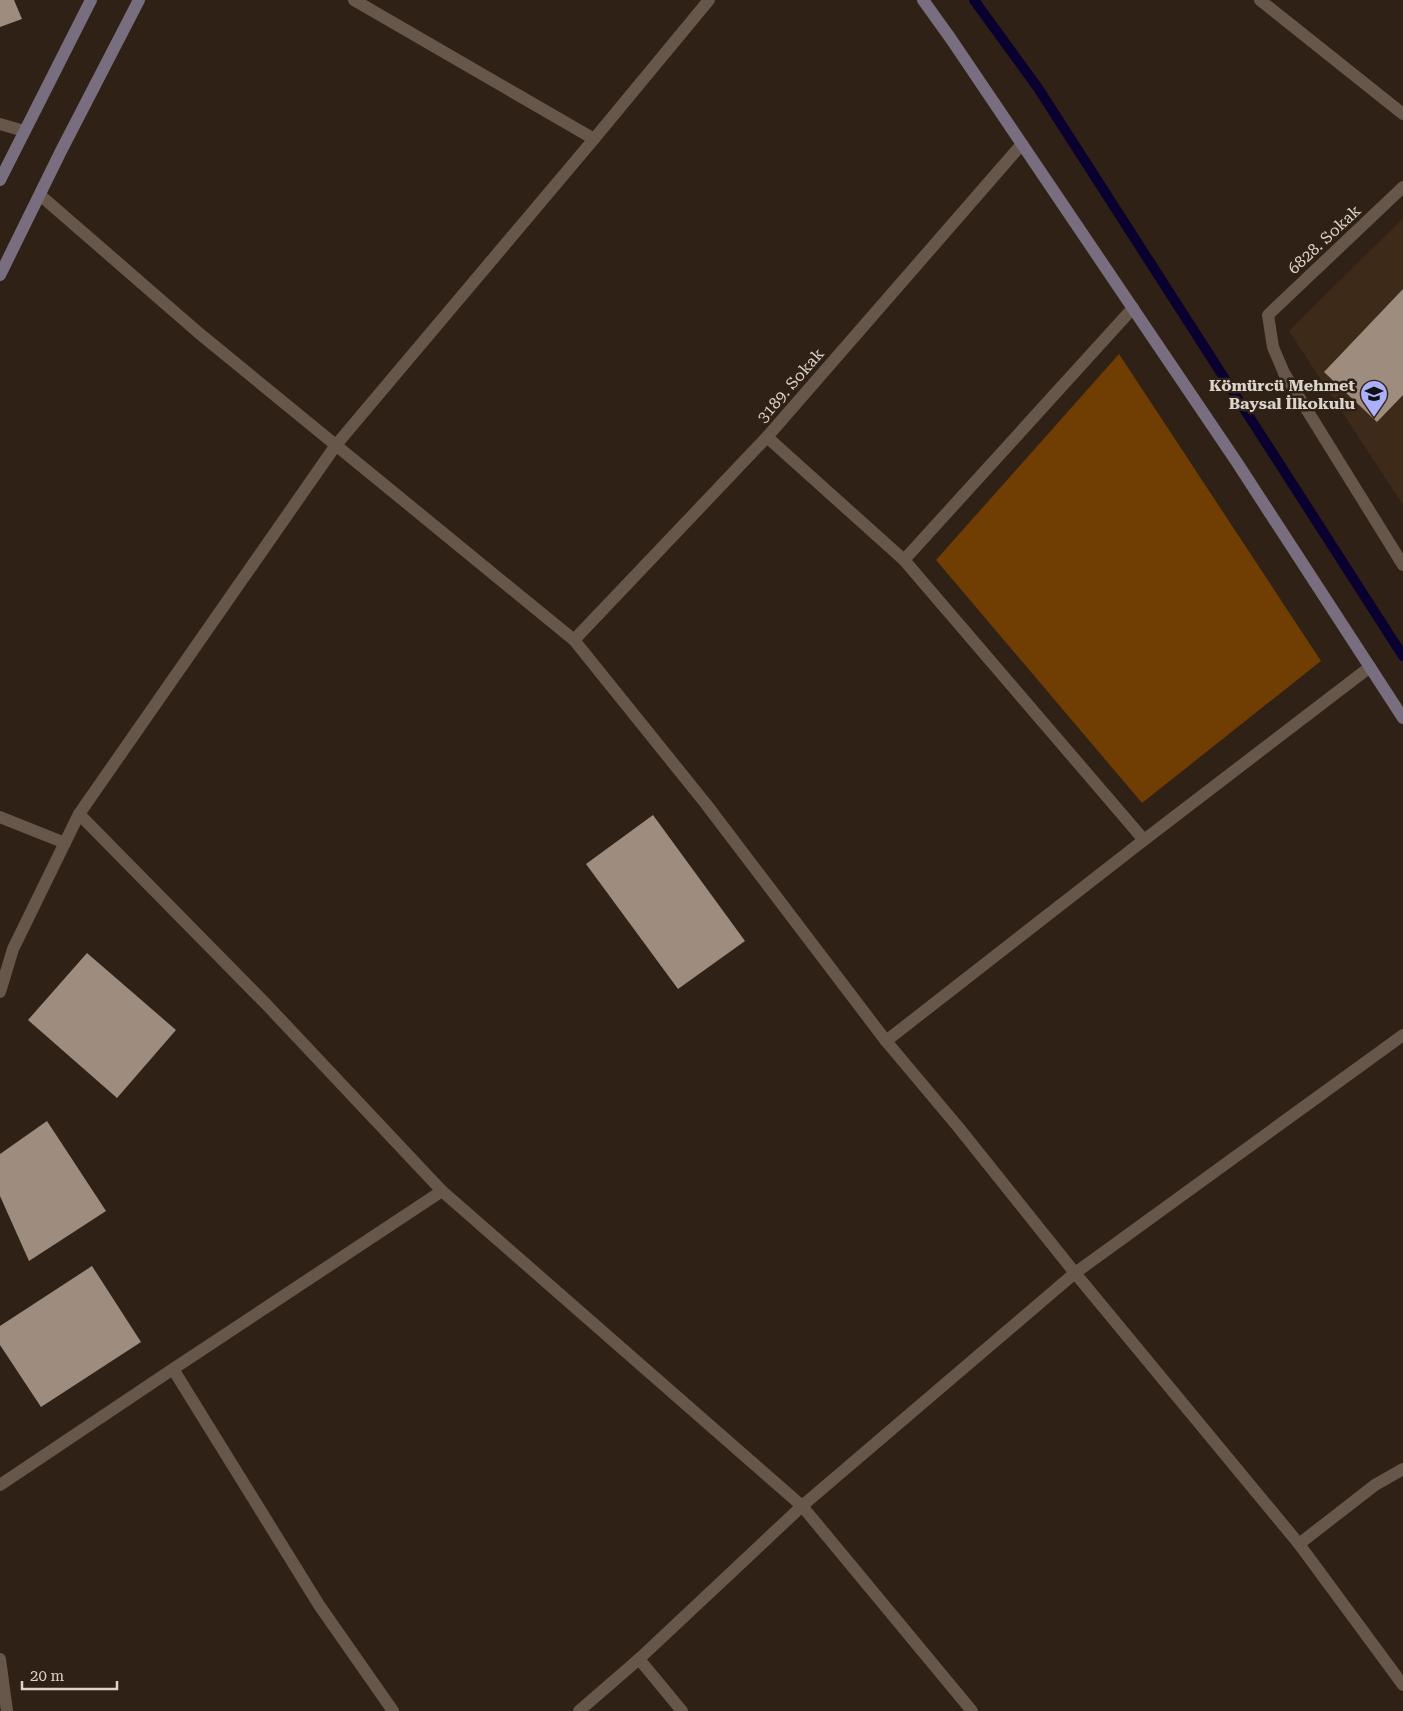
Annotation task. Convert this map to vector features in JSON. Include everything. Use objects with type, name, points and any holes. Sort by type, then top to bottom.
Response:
[{"type":"street","points":[[0,180],[91,0]]},
{"type":"street","points":[[0,276],[139,0]]},
{"type":"street","points":[[354,0],[594,139]]},
{"type":"street","points":[[0,992],[13,949],[79,814],[336,445],[709,0]]},
{"type":"street","points":[[923,0],[1236,460],[1403,718]]},
{"type":"street","points":[[1260,0],[1403,114]]},
{"type":"street","points":[[0,124],[24,131]]},
{"type":"street","name":"3189. Sokak","points":[[574,640],[767,437],[1022,144]]},
{"type":"street","name":"6828. Sokak","points":[[1403,187],[1268,315],[1273,347],[1284,373],[1403,565]]},
{"type":"street","points":[[40,195],[200,334],[574,640],[706,804],[886,1041],[1299,1544],[1403,1684]]},
{"type":"street","points":[[904,560],[1133,308]]},
{"type":"street","points":[[767,437],[904,560],[1144,840]]},
{"type":"street","points":[[886,1041],[1370,667]]},
{"type":"street","points":[[79,814],[266,1004],[442,1191],[802,1506],[972,1711]]},
{"type":"street","points":[[0,817],[65,843]]},
{"type":"street","points":[[579,1711],[639,1659],[802,1506],[1075,1273],[1403,1035]]},
{"type":"street","points":[[0,1485],[442,1191]]},
{"type":"street","points":[[173,1370],[319,1605],[393,1711]]},
{"type":"street","points":[[1299,1544],[1375,1485],[1403,1469]]},
{"type":"street","points":[[0,1659],[7,1711]]},
{"type":"street","points":[[639,1659],[682,1711]]},
{"type":"shaded area","name":"Kömürcü Mehmet Baysal İlkokulu","points":[[1403,218],[1403,505],[1289,331]]},
{"type":"shaded area","points":[[1119,354],[1321,661],[1142,803],[936,560]]},
{"type":"building","points":[[0,0],[14,0],[22,19],[0,27]]},
{"type":"building","points":[[1403,289],[1403,395],[1377,422],[1324,372]]},
{"type":"building","points":[[653,815],[745,941],[678,989],[586,864]]},
{"type":"building","points":[[87,953],[176,1030],[117,1098],[28,1020]]},
{"type":"building","points":[[47,1121],[106,1211],[29,1261],[0,1196],[0,1154]]},
{"type":"building","points":[[92,1266],[141,1342],[41,1407],[0,1345],[0,1326]]},
{"type":"waterway","points":[[974,0],[1038,88],[1403,656]]},
{"type":"place","name":"Kömürcü Mehmet Baysal İlkokulu","points":[[1374,418]]}]
